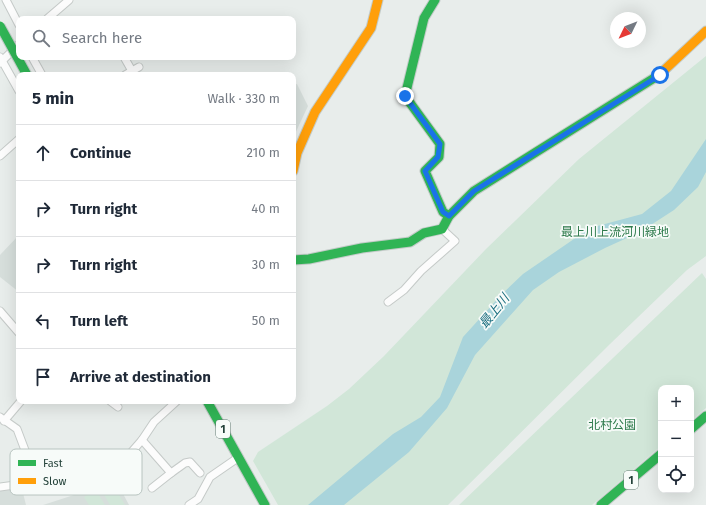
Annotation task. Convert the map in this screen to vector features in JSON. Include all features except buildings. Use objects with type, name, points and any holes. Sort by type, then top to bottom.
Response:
[{"type":"street","points":[[6,0],[16,19]]},
{"type":"street","points":[[50,16],[69,0]]},
{"type":"street","points":[[296,157],[315,112],[371,28],[378,0]]},
{"type":"street","points":[[435,0],[424,18],[405,96],[440,144],[438,157],[425,171],[443,212],[449,216]]},
{"type":"street","points":[[0,26],[16,55]]},
{"type":"street","points":[[296,260],[309,259],[362,248],[410,242],[424,233],[442,229],[449,216],[474,191],[660,75],[706,31]]},
{"type":"street","points":[[16,47],[1,60],[16,86]]},
{"type":"street","points":[[19,60],[25,72]]},
{"type":"street","points":[[34,60],[40,72]]},
{"type":"street","points":[[126,60],[132,71],[140,67]]},
{"type":"street","points":[[0,156],[16,142]]},
{"type":"street","points":[[388,302],[404,290],[421,271],[455,241],[442,229]]},
{"type":"street","points":[[0,311],[16,330]]},
{"type":"street","points":[[18,404],[2,419],[17,429],[25,449]]},
{"type":"street","points":[[113,404],[118,408]]},
{"type":"street","points":[[134,449],[154,422],[174,404]]},
{"type":"street","name":"1","points":[[209,404],[265,505]]},
{"type":"street","points":[[694,426],[706,416]]},
{"type":"street","points":[[142,440],[171,473]]},
{"type":"street","points":[[189,505],[198,500],[210,478],[239,457]]},
{"type":"street","name":"1","points":[[601,505],[658,457]]},
{"type":"street","points":[[152,488],[185,463],[190,462],[200,473]]},
{"type":"street","points":[[0,487],[10,486]]},
{"type":"shaded area","points":[[296,84],[308,106],[296,132]]},
{"type":"shaded area","points":[[16,238],[16,290],[0,277],[0,255]]},
{"type":"shaded area","points":[[10,490],[10,495],[24,495],[26,505],[0,505],[0,491]]},
{"type":"shaded area","points":[[74,495],[124,495],[129,505],[43,505]]},
{"type":"green space","name":"最上川上流河川緑地","points":[[706,56],[706,256],[687,270],[610,344],[448,505],[278,505],[253,461],[258,452],[327,406],[349,389],[384,356],[486,249],[579,159]]},
{"type":"green space","name":"北村公園","points":[[702,273],[706,279],[706,408],[694,418],[694,385],[658,385],[658,449],[592,505],[459,505]]},
{"type":"green space","points":[[87,495],[99,495],[105,505],[89,505],[84,497]]},
{"type":"green space","points":[[104,495],[119,495],[125,505],[110,505]]},
{"type":"water","name":"最上川","points":[[706,139],[706,172],[698,187],[674,210],[640,232],[559,272],[533,290],[475,355],[447,408],[409,452],[344,505],[308,505],[393,434],[421,417],[440,397],[463,337],[502,294],[523,274],[590,228],[642,214],[671,191]]},
{"type":"traffic: fast","points":[[435,0],[424,18],[405,96],[440,144],[439,157],[425,171],[443,212],[449,216]]},
{"type":"traffic: fast","points":[[0,26],[16,55]]},
{"type":"traffic: fast","points":[[19,60],[25,72]]},
{"type":"traffic: fast","points":[[296,260],[309,259],[362,248],[410,242],[424,233],[442,229],[449,216],[474,191],[659,75]]},
{"type":"traffic: fast","points":[[209,404],[265,505]]},
{"type":"traffic: fast","points":[[694,426],[706,416]]},
{"type":"traffic: fast","points":[[601,505],[658,457]]},
{"type":"traffic: slow","points":[[296,158],[315,112],[371,28],[378,0]]},
{"type":"traffic: slow","points":[[659,75],[706,31]]},
{"type":"route","points":[[405,96],[440,144],[438,157],[425,171],[443,212],[449,216],[474,191],[660,75]]}]
